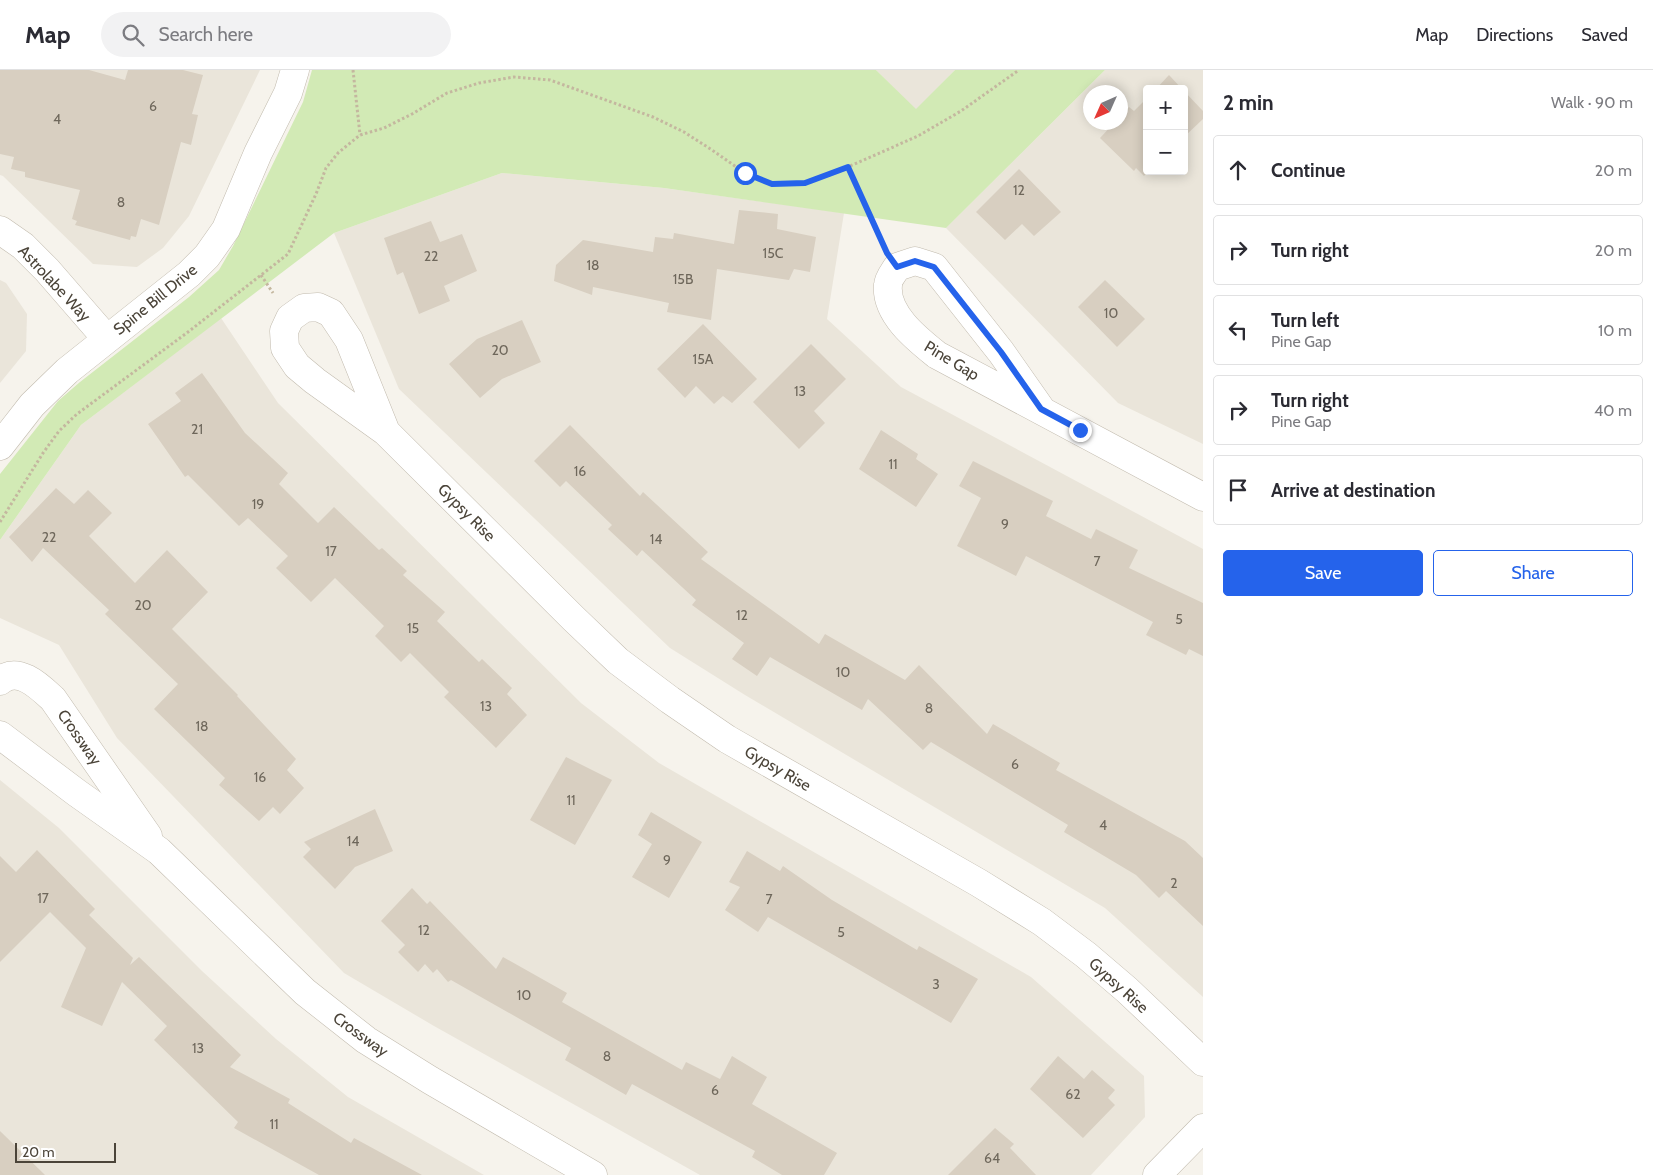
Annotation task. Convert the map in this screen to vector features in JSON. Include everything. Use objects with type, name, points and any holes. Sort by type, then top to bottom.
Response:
[{"type":"street","name":"Spine Bill Drive","points":[[0,446],[32,404],[67,371],[106,338],[189,274],[207,256],[226,229],[258,153],[288,93],[295,70]]},
{"type":"street","name":"Astrolabe Way","points":[[0,230],[23,246],[47,270],[106,338]]},
{"type":"street","name":"Pine Gap","points":[[1041,409],[1001,352],[934,267],[915,261],[897,267],[888,284],[892,308],[910,332],[938,355],[1203,497]]},
{"type":"street","name":"Gypsy Rise","points":[[386,432],[618,661],[727,739],[979,883],[1042,922],[1086,955],[1203,1062]]},
{"type":"street","name":"Crossway","points":[[0,681],[4,677],[21,676],[37,684],[53,699],[159,851]]},
{"type":"street","name":"Crossway","points":[[0,735],[159,851],[305,992],[366,1040],[430,1080],[593,1175]]},
{"type":"street","points":[[1157,1175],[1203,1128]]},
{"type":"path","points":[[352,70],[360,135]]},
{"type":"path","points":[[0,522],[43,453],[59,431],[77,414],[188,332],[288,254],[326,168],[338,153],[360,135],[384,128],[447,93],[479,83],[514,77],[550,80],[653,117],[691,137],[745,173],[772,184],[805,183],[848,167],[918,136],[961,111],[1019,70]]},
{"type":"path","points":[[848,167],[887,253],[897,267]]},
{"type":"shaded area","points":[[0,70],[260,70],[189,216],[163,248],[137,267],[93,264],[0,175]]},
{"type":"shaded area","points":[[876,70],[955,70],[916,110]]},
{"type":"shaded area","points":[[1105,70],[1203,70],[1203,444],[1118,403],[946,228],[1083,92],[1083,130],[1128,130],[1128,85],[1090,85]]},
{"type":"shaded area","points":[[502,173],[664,188],[844,213],[827,319],[901,387],[1203,549],[1203,997],[1105,908],[745,695],[670,648],[399,389],[334,233]]},
{"type":"shaded area","points":[[0,280],[6,283],[27,314],[26,351],[0,383]]},
{"type":"shaded area","points":[[221,318],[278,403],[581,703],[659,763],[1031,977],[1144,1076],[1145,1117],[1091,1175],[700,1175],[434,1026],[344,973],[117,738],[59,645],[0,618],[0,540],[81,425]]},
{"type":"shaded area","points":[[0,780],[59,828],[202,971],[276,1039],[348,1097],[484,1175],[0,1175]]},
{"type":"green space","points":[[312,70],[876,70],[916,109],[955,70],[1105,70],[1090,85],[1083,85],[1083,92],[946,228],[664,188],[502,173],[334,233],[81,425],[0,540],[0,474],[58,401],[189,297],[219,270],[233,246],[303,102]]},
{"type":"building","points":[[0,70],[89,70],[125,80],[128,70],[183,70],[203,75],[192,114],[198,115],[191,145],[181,142],[159,225],[141,219],[136,237],[131,236],[130,240],[75,225],[77,221],[72,219],[80,190],[25,177],[25,172],[11,169],[14,157],[0,154]]},
{"type":"building","points":[[1169,75],[1178,85],[1160,85]]},
{"type":"building","points":[[1188,95],[1203,111],[1203,119],[1188,133]]},
{"type":"building","points":[[1143,102],[1143,175],[1136,168],[1134,171],[1100,138],[1108,130],[1128,130],[1128,108],[1134,111]]},
{"type":"building","points":[[1019,169],[1061,212],[1034,236],[1022,224],[1005,240],[976,212]]},
{"type":"building","points":[[739,210],[778,214],[777,229],[816,237],[810,272],[794,269],[789,280],[717,269],[711,320],[667,312],[669,303],[593,287],[592,295],[554,281],[556,265],[583,240],[653,252],[655,237],[673,239],[674,233],[734,244]]},
{"type":"building","points":[[431,221],[440,242],[462,234],[477,271],[444,286],[450,301],[419,314],[403,272],[397,275],[384,238]]},
{"type":"building","points":[[1105,280],[1145,319],[1117,347],[1078,307]]},
{"type":"building","points":[[522,320],[541,362],[502,379],[480,398],[449,364],[477,339]]},
{"type":"building","points":[[703,324],[757,379],[732,403],[723,396],[714,404],[696,386],[685,398],[657,369]]},
{"type":"building","points":[[811,344],[846,379],[814,411],[825,423],[799,449],[753,402]]},
{"type":"building","points":[[202,373],[245,433],[288,473],[279,484],[318,523],[334,507],[379,550],[382,548],[407,571],[403,575],[445,612],[437,621],[479,662],[482,659],[512,688],[507,694],[527,715],[496,748],[444,697],[449,692],[410,653],[401,662],[375,636],[384,626],[335,578],[311,602],[276,568],[288,556],[248,518],[239,526],[188,475],[185,477],[148,424],[181,401],[175,393]]},
{"type":"building","points":[[570,425],[640,496],[643,492],[708,552],[701,559],[819,644],[825,634],[905,680],[919,665],[987,734],[993,724],[1060,763],[1056,770],[1185,841],[1203,858],[1203,926],[1166,891],[1159,898],[1136,875],[1064,832],[1068,825],[931,742],[923,750],[868,699],[862,710],[770,657],[757,676],[732,659],[744,643],[692,605],[696,600],[642,550],[637,556],[608,529],[612,525],[566,481],[560,487],[534,461]]},
{"type":"building","points":[[881,430],[918,454],[916,459],[938,474],[916,507],[859,469]]},
{"type":"building","points":[[973,461],[1053,501],[1046,516],[1091,539],[1096,529],[1138,550],[1129,568],[1203,603],[1203,656],[1189,649],[1186,655],[1146,635],[1153,622],[1026,556],[1016,576],[957,546],[981,498],[959,486]]},
{"type":"building","points":[[56,488],[74,504],[88,490],[112,513],[89,536],[135,583],[167,550],[208,592],[172,629],[238,695],[296,759],[287,770],[304,788],[280,814],[273,807],[259,821],[219,785],[225,778],[154,709],[178,684],[105,614],[109,610],[43,548],[32,562],[9,537]]},
{"type":"building","points":[[566,757],[612,780],[575,845],[530,820]]},
{"type":"building","points":[[375,809],[393,851],[355,867],[335,889],[303,857],[311,849],[304,842]]},
{"type":"building","points":[[651,812],[702,842],[669,898],[632,877],[652,844],[638,835]]},
{"type":"building","points":[[37,850],[95,909],[89,915],[133,958],[130,965],[139,957],[241,1055],[230,1067],[290,1099],[288,1103],[351,1143],[354,1138],[422,1175],[319,1175],[234,1128],[238,1122],[154,1040],[167,1026],[122,982],[102,1026],[61,1007],[86,948],[50,912],[0,962],[0,856],[16,872]]},
{"type":"building","points":[[747,851],[780,871],[783,866],[832,900],[917,950],[919,946],[978,979],[951,1023],[768,917],[758,932],[725,910],[740,887],[729,882]]},
{"type":"building","points":[[412,888],[427,904],[430,901],[496,969],[503,957],[567,993],[562,1002],[682,1070],[686,1062],[720,1079],[732,1056],[767,1077],[752,1104],[837,1153],[824,1175],[782,1175],[752,1157],[755,1151],[632,1084],[626,1095],[565,1060],[571,1048],[451,980],[448,982],[437,969],[433,973],[425,964],[418,972],[398,952],[405,945],[381,921]]},
{"type":"building","points":[[1058,1056],[1084,1079],[1092,1070],[1115,1090],[1108,1098],[1115,1105],[1083,1138],[1030,1089]]},
{"type":"building","points":[[995,1128],[1014,1144],[1010,1148],[1036,1175],[948,1175]]},
{"type":"building","points":[[0,1131],[45,1175],[0,1175]]},
{"type":"route","points":[[745,173],[772,184],[805,183],[848,167],[887,253],[897,267],[915,261],[934,267],[1001,352],[1041,409],[1080,430]]}]
